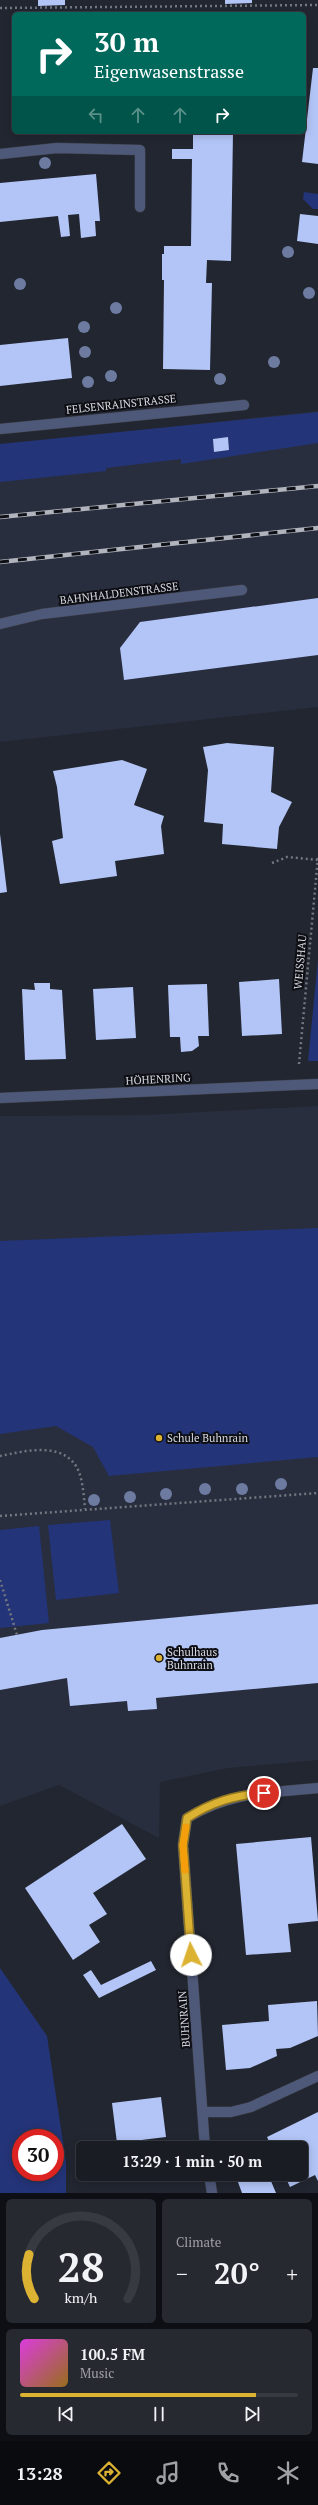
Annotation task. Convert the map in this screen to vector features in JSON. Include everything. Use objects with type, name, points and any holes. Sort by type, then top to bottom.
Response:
[{"type":"street","points":[[0,154],[57,148],[140,150],[140,206]]},
{"type":"street","name":"FELSENRAINSTRASSE","points":[[0,429],[244,405]]},
{"type":"street","name":"BAHNHALDENSTRASSE","points":[[0,624],[42,614],[242,590]]},
{"type":"street","name":"HÖHENRING","points":[[0,1098],[318,1084]]},
{"type":"street","name":"BUHNRAIN","points":[[204,2141],[183,1845],[187,1818],[207,1805],[237,1795],[318,1788]]},
{"type":"street","points":[[202,2112],[230,2112],[251,2107],[318,2076]]},
{"type":"street","points":[[210,2181],[212,2193]]},
{"type":"path","points":[[0,8],[318,5]]},
{"type":"path","points":[[272,863],[287,857],[318,860]]},
{"type":"path","name":"WEISSHAU","points":[[299,1068],[318,857]]},
{"type":"path","points":[[0,1456],[41,1449],[57,1453],[64,1457],[79,1471],[85,1509]]},
{"type":"path","points":[[0,1516],[318,1493]]},
{"type":"path","points":[[0,1580],[17,1634]]},
{"type":"shaded area","points":[[304,192],[318,194],[318,209],[313,209],[303,199]]},
{"type":"shaded area","points":[[318,411],[318,707],[0,742],[0,445]]},
{"type":"shaded area","points":[[318,412],[318,443],[181,464],[181,459],[106,468],[106,471],[0,482],[0,444]],"holes":[[[228,437],[229,450],[215,452],[213,439]]]},
{"type":"shaded area","points":[[318,959],[318,1061],[308,1061]]},
{"type":"shaded area","name":"Schule Buhnrain","points":[[318,1106],[318,1760],[228,1768],[160,1782],[159,1838],[59,1785],[0,1806],[0,1116],[145,1115]]},
{"type":"shaded area","points":[[318,1228],[318,1457],[109,1476],[93,1447],[56,1426],[0,1434],[0,1241]]},
{"type":"shaded area","points":[[110,1520],[119,1593],[56,1600],[48,1525]]},
{"type":"shaded area","points":[[39,1526],[49,1623],[0,1628],[0,1530]]},
{"type":"shaded area","points":[[0,1968],[47,2036],[61,2129],[12,2129],[12,2181],[64,2181],[64,2149],[66,2162],[66,2193],[0,2193]]},
{"type":"building","points":[[38,0],[65,0],[65,5],[38,6]]},
{"type":"building","points":[[225,0],[252,0],[252,3],[225,4]]},
{"type":"building","points":[[313,68],[318,68],[318,164],[302,162]]},
{"type":"building","points":[[193,134],[233,134],[231,261],[207,260],[206,283],[212,283],[210,370],[163,369],[164,280],[162,280],[162,254],[164,254],[164,246],[191,246],[192,159],[172,159],[172,149],[193,149]]},
{"type":"building","points":[[96,174],[100,221],[95,221],[96,236],[81,238],[79,214],[68,215],[70,236],[61,237],[58,216],[0,222],[0,183]]},
{"type":"building","points":[[300,214],[318,216],[318,244],[297,241]]},
{"type":"building","points":[[68,338],[72,378],[0,386],[0,345]]},
{"type":"building","points":[[228,437],[229,450],[214,452],[213,439]]},
{"type":"building","points":[[318,598],[318,655],[124,680],[120,648],[140,622]]},
{"type":"building","points":[[227,743],[274,747],[271,792],[292,802],[279,827],[277,849],[222,844],[223,824],[204,822],[208,770],[203,747]]},
{"type":"building","points":[[122,760],[147,769],[134,805],[164,816],[161,826],[164,854],[115,861],[117,876],[60,884],[52,841],[63,838],[57,787],[53,771]]},
{"type":"building","points":[[0,834],[7,892],[0,893]]},
{"type":"building","points":[[279,979],[282,1034],[242,1036],[239,982]]},
{"type":"building","points":[[34,983],[50,983],[50,989],[62,990],[66,1059],[25,1060],[22,989],[35,990]]},
{"type":"building","points":[[207,984],[209,1036],[198,1036],[199,1046],[192,1051],[181,1052],[180,1037],[170,1037],[168,985]]},
{"type":"building","points":[[133,987],[136,1038],[96,1040],[93,989]]},
{"type":"building","name":"Schulhaus Buhnrain","points":[[318,1604],[318,1683],[156,1698],[157,1709],[128,1711],[127,1701],[70,1706],[67,1678],[0,1690],[0,1638],[42,1630]]},
{"type":"building","points":[[122,1824],[146,1859],[93,1893],[107,1914],[89,1925],[100,1942],[73,1960],[25,1888]]},
{"type":"building","points":[[311,1837],[318,1921],[288,1924],[291,1952],[246,1955],[236,1844]]},
{"type":"building","points":[[151,1961],[156,1970],[99,1998],[83,1975],[91,1970],[101,1985]]},
{"type":"building","points":[[317,2001],[318,2036],[290,2048],[276,2049],[277,2056],[250,2068],[226,2070],[222,2025],[269,2021],[268,2005]]},
{"type":"building","points":[[161,2097],[166,2137],[133,2141],[117,2141],[112,2103]]},
{"type":"building","points":[[318,2112],[318,2181],[315,2175],[308,2178],[308,2141],[269,2141],[267,2137]]},
{"type":"building","points":[[238,2181],[271,2181],[276,2193],[242,2193]]},
{"type":"building","points":[[287,2181],[302,2181],[290,2187]]},
{"type":"railway","points":[[0,517],[318,486]]},
{"type":"railway","points":[[0,562],[318,528]]},
{"type":"slow traffic","points":[[185,1870],[183,1845],[186,1827]]},
{"type":"place","name":"Schule Buhnrain","points":[[159,1438]]},
{"type":"place","name":"Schulhaus Buhnrain","points":[[159,1658]]},
{"type":"route","points":[[191,1955],[183,1845],[187,1818],[207,1805],[237,1795],[264,1793]]}]
